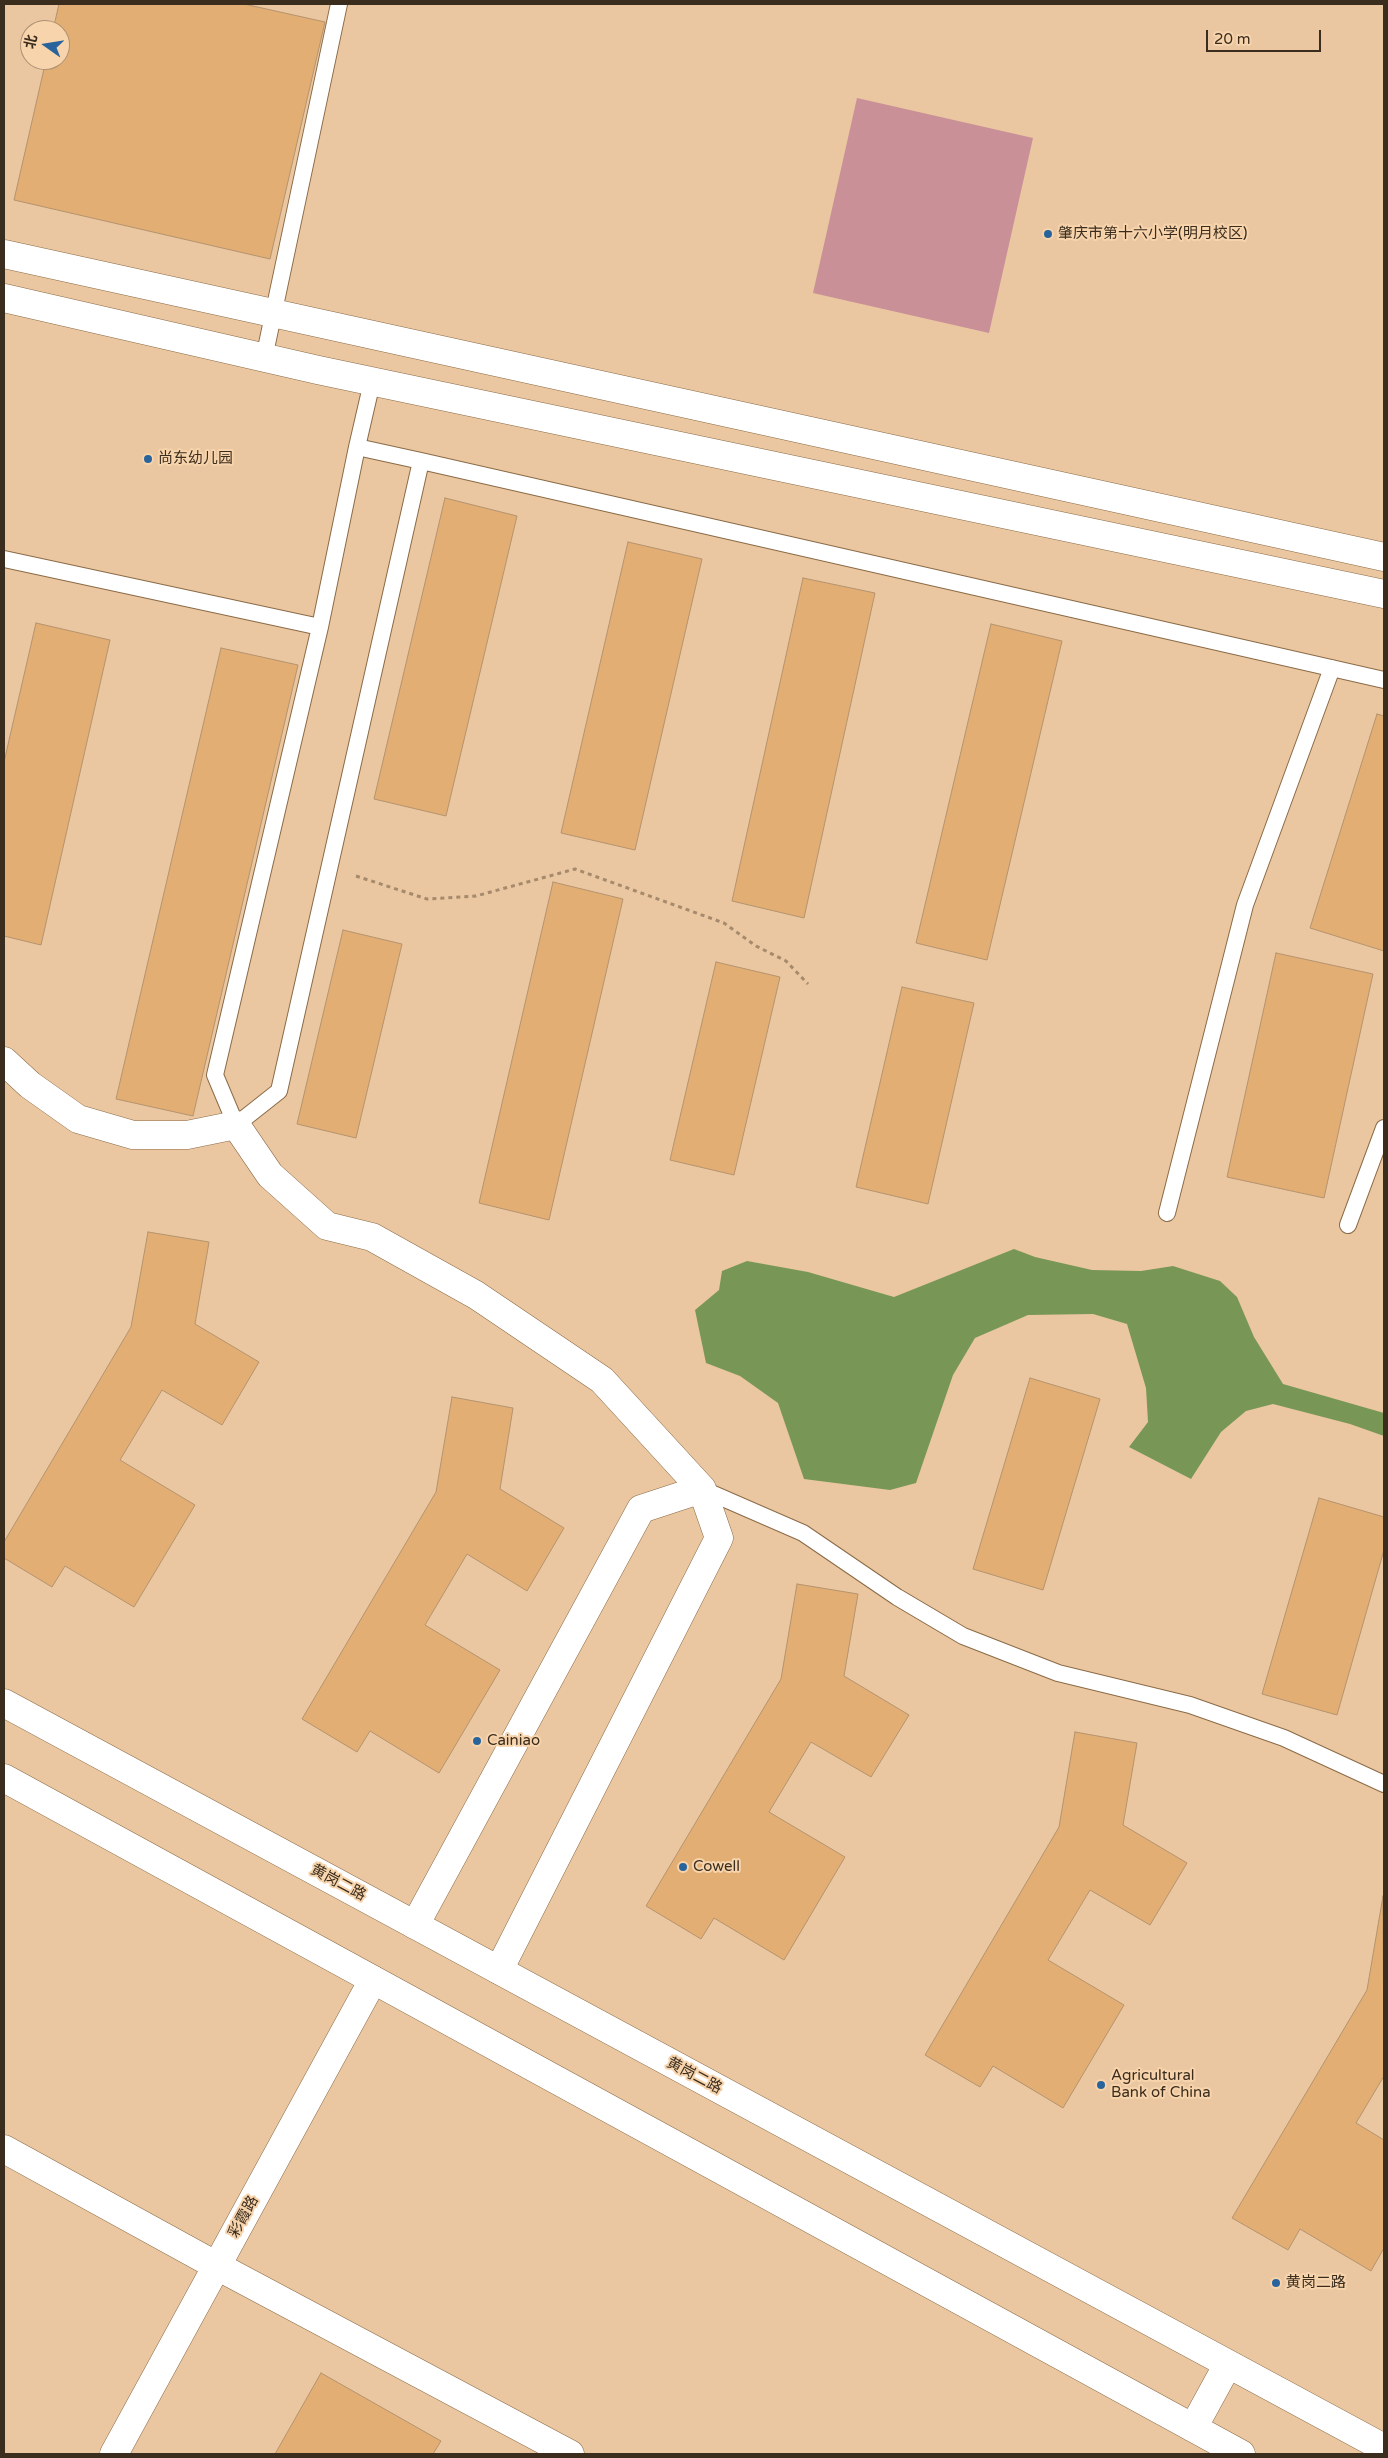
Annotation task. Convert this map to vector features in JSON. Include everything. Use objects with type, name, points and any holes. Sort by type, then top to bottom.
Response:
[{"type":"street","points":[[4,254],[1384,557]]},
{"type":"street","points":[[4,298],[372,382],[1384,594]]},
{"type":"street","points":[[4,1061],[30,1085],[78,1119],[133,1135],[187,1135],[236,1125],[270,1175],[326,1226],[372,1237],[476,1295],[602,1380],[702,1489],[719,1538],[499,1970]]},
{"type":"street","points":[[415,1925],[640,1508],[702,1489]]},
{"type":"street","name":"黄岗二路","points":[[4,1703],[1384,2448]]},
{"type":"street","points":[[4,1778],[1241,2454]]},
{"type":"street","name":"彩霞路","points":[[114,2454],[373,1980]]},
{"type":"street","points":[[4,2149],[217,2266],[570,2454]]},
{"type":"street","points":[[1193,2428],[1228,2364]]},
{"type":"lane","points":[[264,358],[339,4]]},
{"type":"lane","points":[[372,382],[320,627],[215,1075],[236,1125],[279,1091],[421,461]]},
{"type":"lane","points":[[357,447],[1384,680]]},
{"type":"lane","points":[[4,559],[320,627]]},
{"type":"lane","points":[[1166,1213],[1245,905],[1332,668]]},
{"type":"lane","points":[[1348,1225],[1384,1128]]},
{"type":"lane","points":[[702,1489],[803,1533],[897,1597],[963,1636],[1058,1673],[1199,1708],[1284,1738],[1384,1784]]},
{"type":"path","points":[[329,868],[427,899],[476,896],[575,869],[724,923],[756,946],[786,961],[808,984]]},
{"type":"shaded area","points":[[857,98],[1033,138],[989,333],[813,293]]},
{"type":"shaded area","points":[[1014,1249],[1035,1257],[1092,1270],[1141,1271],[1173,1266],[1220,1281],[1237,1297],[1254,1337],[1283,1384],[1384,1413],[1384,1436],[1350,1424],[1273,1404],[1246,1411],[1221,1432],[1191,1479],[1129,1447],[1148,1422],[1146,1388],[1127,1324],[1093,1314],[1028,1315],[975,1338],[953,1375],[916,1483],[890,1490],[804,1479],[778,1403],[740,1376],[706,1363],[695,1310],[719,1290],[722,1271],[747,1261],[808,1272],[894,1297]]},
{"type":"building","points":[[59,4],[244,4],[325,22],[270,259],[14,200],[44,70],[70,70],[70,20],[55,20]]},
{"type":"building","points":[[445,498],[517,516],[446,816],[374,799]]},
{"type":"building","points":[[628,542],[702,559],[635,850],[561,833]]},
{"type":"building","points":[[803,578],[875,593],[804,918],[732,901]]},
{"type":"building","points":[[36,623],[110,640],[41,945],[4,936],[4,762]]},
{"type":"building","points":[[991,624],[1062,641],[987,960],[916,943]]},
{"type":"building","points":[[221,648],[298,665],[193,1116],[116,1099]]},
{"type":"building","points":[[1377,714],[1384,716],[1384,951],[1310,928]]},
{"type":"building","points":[[553,882],[623,899],[549,1220],[479,1203]]},
{"type":"building","points":[[343,930],[402,944],[356,1138],[297,1124]]},
{"type":"building","points":[[1276,953],[1373,974],[1324,1198],[1227,1177]]},
{"type":"building","points":[[716,962],[780,977],[734,1175],[670,1160]]},
{"type":"building","points":[[902,987],[974,1003],[928,1204],[856,1187]]},
{"type":"building","points":[[148,1232],[209,1242],[195,1324],[259,1362],[222,1425],[162,1390],[120,1460],[195,1505],[134,1607],[65,1566],[52,1587],[4,1558],[4,1542],[131,1327]]},
{"type":"building","points":[[1030,1378],[1100,1399],[1043,1590],[973,1569]]},
{"type":"building","points":[[452,1397],[513,1408],[500,1489],[564,1528],[527,1591],[467,1554],[425,1625],[500,1670],[439,1773],[370,1731],[357,1752],[302,1719],[436,1492]]},
{"type":"building","points":[[1319,1498],[1384,1517],[1384,1550],[1337,1715],[1262,1694]]},
{"type":"building","points":[[797,1584],[858,1594],[844,1676],[909,1715],[871,1777],[811,1742],[769,1812],[845,1857],[784,1960],[714,1918],[701,1939],[646,1906],[781,1679]]},
{"type":"building","points":[[1075,1732],[1137,1743],[1123,1825],[1187,1863],[1150,1925],[1090,1890],[1048,1960],[1124,2005],[1063,2108],[993,2066],[980,2087],[925,2055],[1059,1827]]},
{"type":"building","points":[[1383,1896],[1384,2076],[1356,2123],[1384,2140],[1384,2248],[1371,2271],[1300,2229],[1288,2250],[1232,2218],[1367,1990]]},
{"type":"building","points":[[321,2373],[441,2441],[433,2454],[275,2454]]},
{"type":"place","name":"肇庆市第十六小学(明月校区)","points":[[1048,234]]},
{"type":"place","name":"尚东幼儿园","points":[[148,459]]},
{"type":"place","name":"Cainiao","points":[[477,1741]]},
{"type":"place","name":"Cowell","points":[[683,1867]]},
{"type":"place","name":"Agricultural Bank of China","points":[[1101,2085]]},
{"type":"place","name":"黄岗二路","points":[[1276,2283]]}]
